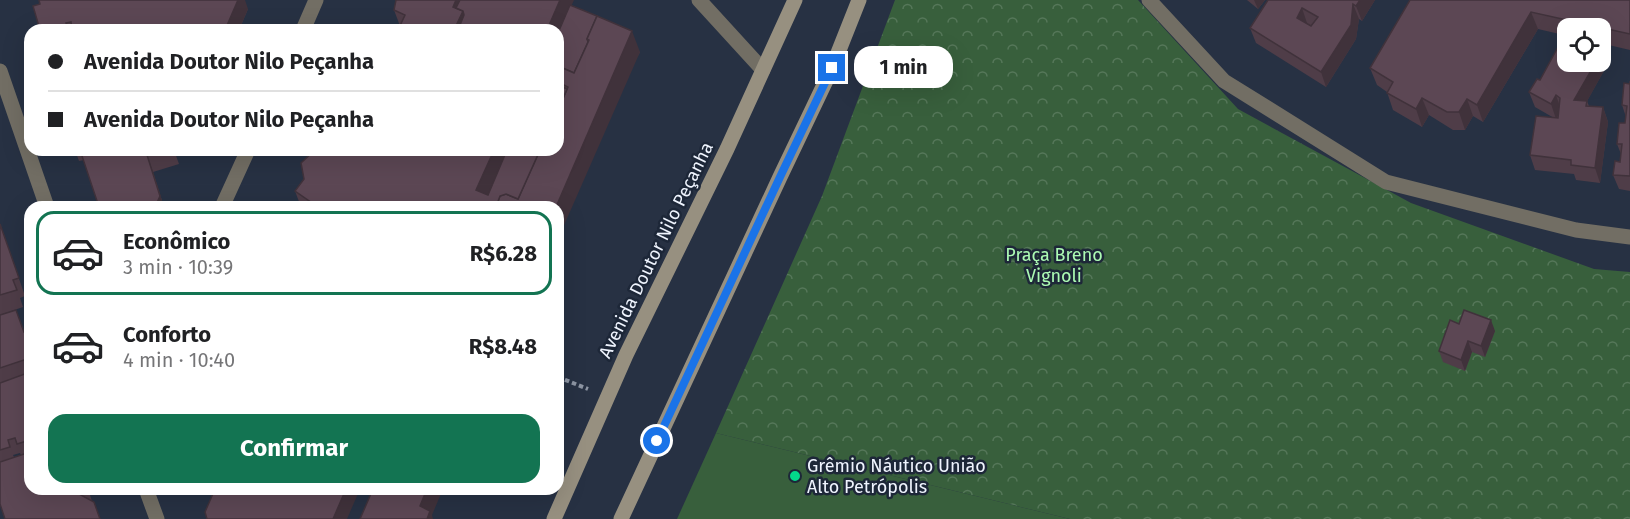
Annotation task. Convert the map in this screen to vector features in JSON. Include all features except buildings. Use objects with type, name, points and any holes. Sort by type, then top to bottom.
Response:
[{"type":"main road","name":"Avenida Doutor Nilo Peçanha","points":[[554,519],[626,355],[727,149],[795,0]]},
{"type":"main road","points":[[621,519],[832,68],[859,0]]},
{"type":"street","points":[[306,24],[316,0]]},
{"type":"street","points":[[699,0],[763,70]]},
{"type":"street","points":[[1149,0],[1224,81],[1386,182],[1576,230],[1630,237]]},
{"type":"street","points":[[0,72],[24,141]]},
{"type":"street","points":[[29,156],[45,201]]},
{"type":"street","points":[[225,201],[245,156]]},
{"type":"street","points":[[148,495],[157,519]]},
{"type":"path","points":[[564,379],[607,397]]},
{"type":"green space","name":"Praça Breno Vignoli","points":[[895,0],[1138,0],[1238,109],[1411,203],[1594,269],[1630,272],[1630,519],[1070,519],[716,433],[822,196]]},
{"type":"green space","name":"Grêmio Náutico União Alto Petrópolis","points":[[716,433],[1070,519],[677,519]]},
{"type":"place","name":"Grêmio Náutico União Alto Petrópolis","points":[[795,476]]},
{"type":"route","points":[[657,441],[832,68]]}]
